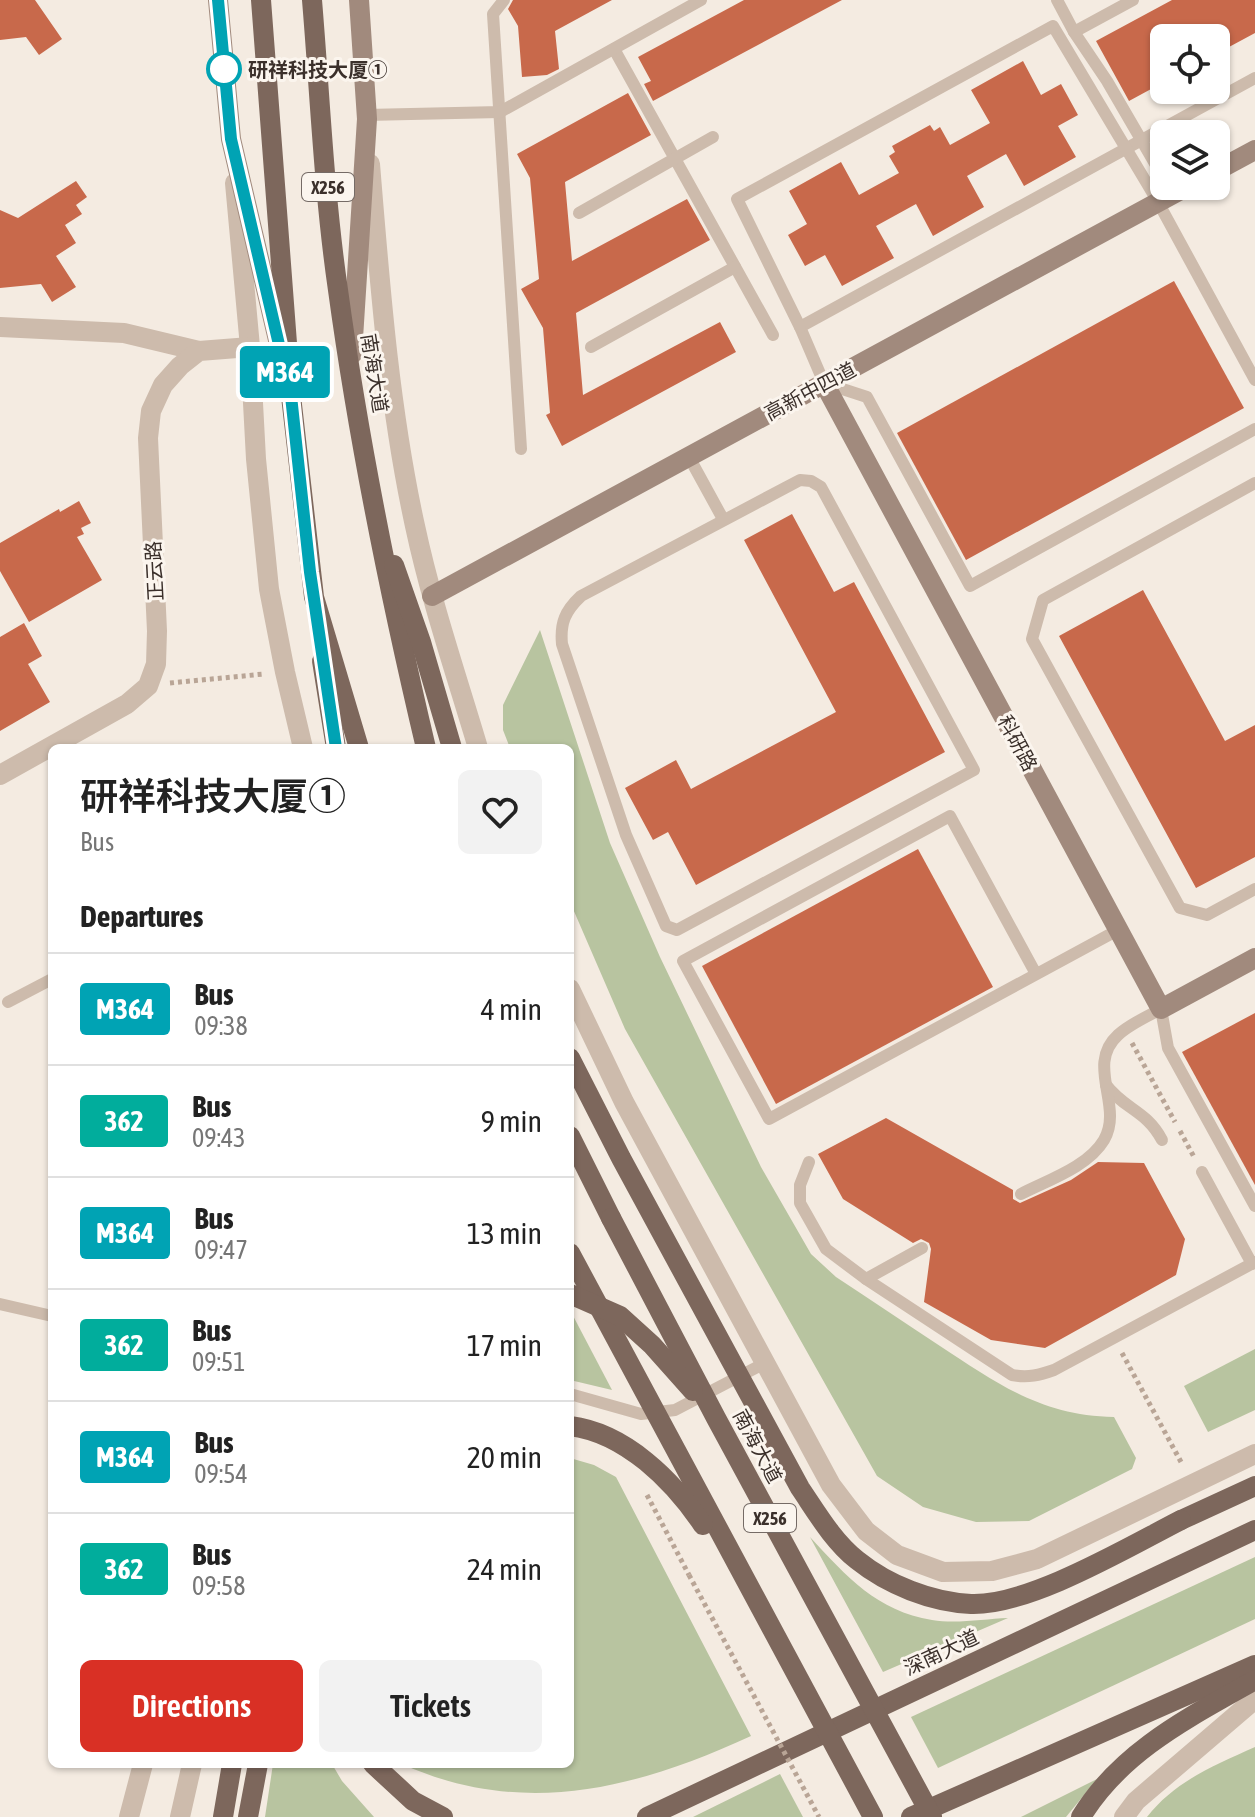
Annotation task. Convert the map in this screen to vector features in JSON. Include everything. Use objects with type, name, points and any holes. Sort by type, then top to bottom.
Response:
[{"type":"main road","points":[[218,0],[231,139],[291,396]]},
{"type":"main road","name":"X256","points":[[261,0],[291,396],[314,597],[358,744]]},
{"type":"main road","name":"南海大道","points":[[312,0],[337,288],[372,507],[425,744]]},
{"type":"main road","points":[[351,374],[366,117],[359,0]]},
{"type":"main road","points":[[1230,163],[1255,150]]},
{"type":"main road","name":"高新中四道","points":[[432,596],[824,383],[1150,200]]},
{"type":"main road","name":"科研路","points":[[824,383],[1161,1009]]},
{"type":"main road","points":[[372,507],[412,612],[451,744]]},
{"type":"main road","points":[[314,597],[335,744]]},
{"type":"main road","points":[[1161,1009],[1255,958]]},
{"type":"main road","points":[[574,1066],[800,1488],[831,1533],[857,1560],[894,1583],[929,1597],[972,1604],[1014,1598],[1059,1580],[1255,1486]]},
{"type":"main road","name":"南海大道","points":[[574,1144],[716,1418],[932,1817]]},
{"type":"main road","name":"X256","points":[[574,1261],[873,1817]]},
{"type":"main road","points":[[574,1296],[620,1316],[652,1345],[716,1418]]},
{"type":"main road","points":[[574,1427],[617,1442],[653,1465],[692,1508],[757,1604]]},
{"type":"main road","name":"深南大道","points":[[634,1817],[654,1813],[1255,1530]]},
{"type":"main road","points":[[911,1817],[1255,1665]]},
{"type":"main road","points":[[1084,1812],[1109,1779],[1136,1753],[1183,1720],[1255,1680]]},
{"type":"main road","points":[[223,1817],[231,1768]]},
{"type":"main road","points":[[248,1817],[257,1768]]},
{"type":"main road","points":[[377,1768],[413,1801],[443,1817]]},
{"type":"street","points":[[366,117],[382,323],[393,406],[414,524],[432,596],[477,744]]},
{"type":"street","points":[[231,139],[269,589],[302,744]]},
{"type":"street","points":[[0,327],[124,333],[199,351],[250,347]]},
{"type":"street","name":"正云路","points":[[148,686],[156,664],[157,631],[148,438],[151,411],[163,385],[199,351]]},
{"type":"street","points":[[55,744],[127,704],[148,686]]},
{"type":"street","points":[[0,775],[48,748]]},
{"type":"street","points":[[574,997],[624,1102],[831,1485],[866,1531],[897,1555],[943,1572],[992,1571],[1037,1559],[1255,1454]]},
{"type":"street","points":[[1124,1817],[1136,1801],[1255,1699]]},
{"type":"street","points":[[129,1817],[142,1768]]},
{"type":"street","points":[[180,1817],[191,1768]]},
{"type":"lane","points":[[504,0],[493,14],[521,449]]},
{"type":"lane","points":[[366,117],[500,112],[701,0]]},
{"type":"lane","points":[[1057,0],[1074,32],[1111,79],[1150,153]]},
{"type":"lane","points":[[1074,32],[1133,0]]},
{"type":"lane","points":[[1150,170],[1126,148],[1053,26],[737,199],[824,383],[867,397],[970,586],[1255,429]]},
{"type":"lane","points":[[614,49],[773,335]]},
{"type":"lane","points":[[800,327],[1255,78]]},
{"type":"lane","points":[[579,213],[713,137]]},
{"type":"lane","points":[[1175,200],[1255,380]]},
{"type":"lane","points":[[591,347],[735,267]]},
{"type":"lane","points":[[689,457],[723,519]]},
{"type":"lane","points":[[800,480],[811,481],[821,487],[974,770],[677,930],[666,926],[626,835],[562,644],[561,630],[570,606],[581,596],[723,519],[800,480]]},
{"type":"lane","points":[[1255,483],[1043,600],[1032,639],[1180,908],[1207,915],[1255,889]]},
{"type":"lane","points":[[1036,974],[950,816],[683,961],[769,1119],[1118,930]]},
{"type":"lane","points":[[8,1002],[48,981]]},
{"type":"lane","points":[[1021,1194],[1078,1164],[1099,1147],[1106,1137],[1110,1117],[1103,1064],[1105,1056],[1115,1037],[1124,1029],[1161,1009],[1168,1048],[1255,1206]]},
{"type":"lane","points":[[1105,1084],[1119,1100],[1152,1122],[1162,1140]]},
{"type":"lane","points":[[809,1162],[800,1185],[800,1203],[826,1249],[866,1279],[1012,1375],[1024,1377],[1047,1373],[1254,1263],[1202,1172]]},
{"type":"lane","points":[[866,1279],[922,1248]]},
{"type":"lane","points":[[0,1304],[48,1315]]},
{"type":"lane","points":[[574,1395],[641,1414],[675,1410],[763,1364]]},
{"type":"path","points":[[148,686],[285,672]]},
{"type":"path","points":[[1124,1029],[1202,1172]]},
{"type":"path","points":[[1114,1338],[1181,1462]]},
{"type":"path","points":[[651,1502],[819,1817]]},
{"type":"green space","points":[[540,630],[610,843],[660,957],[761,1167],[811,1254],[836,1277],[1002,1385],[1065,1411],[1114,1417],[1136,1458],[1132,1469],[1029,1521],[976,1522],[923,1507],[877,1476],[625,1029],[574,911],[574,744],[508,744],[503,730],[503,705]]},
{"type":"green space","points":[[574,1318],[612,1390],[574,1381]]},
{"type":"green space","points":[[1255,1349],[1255,1410],[1208,1432],[1184,1386]]},
{"type":"green space","points":[[574,1459],[594,1465],[616,1477],[751,1736],[663,1771],[576,1790],[533,1793],[490,1790],[446,1780],[413,1768],[574,1768]]},
{"type":"green space","points":[[810,1537],[864,1590],[895,1609],[941,1621],[1008,1618],[883,1672]]},
{"type":"green space","points":[[1255,1557],[1255,1619],[938,1768],[911,1717]]},
{"type":"green space","points":[[1255,1747],[1255,1817],[1147,1817],[1183,1784]]},
{"type":"green space","points":[[272,1768],[334,1768],[374,1817],[265,1817]]},
{"type":"green space","points":[[780,1774],[803,1817],[693,1817]]},
{"type":"green space","points":[[1097,1779],[1066,1817],[1021,1817]]},
{"type":"building","points":[[0,0],[35,0],[62,39],[39,55],[26,37],[0,40]]},
{"type":"building","points":[[513,0],[612,0],[555,31],[559,69],[547,75],[522,77],[518,26],[508,9]]},
{"type":"building","points":[[744,0],[842,0],[653,101],[644,84],[651,81],[638,57]]},
{"type":"building","points":[[1172,0],[1255,0],[1255,33],[1230,46],[1230,24],[1150,24],[1150,90],[1129,101],[1096,41]]},
{"type":"building","points":[[1023,61],[1041,95],[1061,84],[1078,115],[1058,126],[1076,157],[1024,186],[1006,154],[967,176],[984,207],[933,236],[916,204],[876,226],[894,258],[842,286],[825,255],[805,266],[788,235],[807,224],[789,191],[841,162],[859,195],[899,173],[889,156],[895,152],[892,146],[930,125],[934,131],[940,127],[950,145],[990,123],[971,90]]},
{"type":"building","points":[[628,93],[651,135],[565,182],[572,261],[687,199],[710,240],[576,313],[583,395],[720,322],[736,352],[562,446],[546,415],[550,413],[543,328],[521,289],[539,279],[530,178],[517,154]]},
{"type":"building","points":[[76,181],[87,197],[76,205],[82,214],[65,225],[76,243],[56,256],[76,287],[52,302],[41,284],[0,288],[0,210],[18,218]]},
{"type":"building","points":[[1174,281],[1244,408],[966,560],[897,433]]},
{"type":"building","points":[[79,501],[91,523],[81,528],[84,534],[77,537],[102,580],[29,622],[0,571],[0,543]]},
{"type":"building","points":[[792,514],[834,592],[854,582],[945,752],[696,885],[668,832],[653,840],[625,788],[676,760],[691,789],[836,712],[744,540]]},
{"type":"building","points":[[1143,590],[1225,741],[1255,725],[1255,857],[1196,888],[1059,636]]},
{"type":"building","points":[[24,623],[42,656],[28,664],[50,702],[0,731],[0,637]]},
{"type":"building","points":[[918,849],[993,987],[776,1104],[702,966]]},
{"type":"building","points":[[1255,1013],[1255,1185],[1182,1052]]},
{"type":"building","points":[[886,1118],[1013,1190],[1013,1199],[1020,1203],[1071,1180],[1098,1162],[1144,1163],[1185,1239],[1176,1275],[1045,1348],[991,1340],[924,1302],[931,1249],[929,1243],[921,1239],[913,1243],[843,1199],[818,1154]]},
{"type":"bus line","name":"M364","points":[[218,0],[231,139],[291,396],[310,572],[335,744]]},
{"type":"place","name":"研祥科技大厦①","points":[[224,69]]}]
